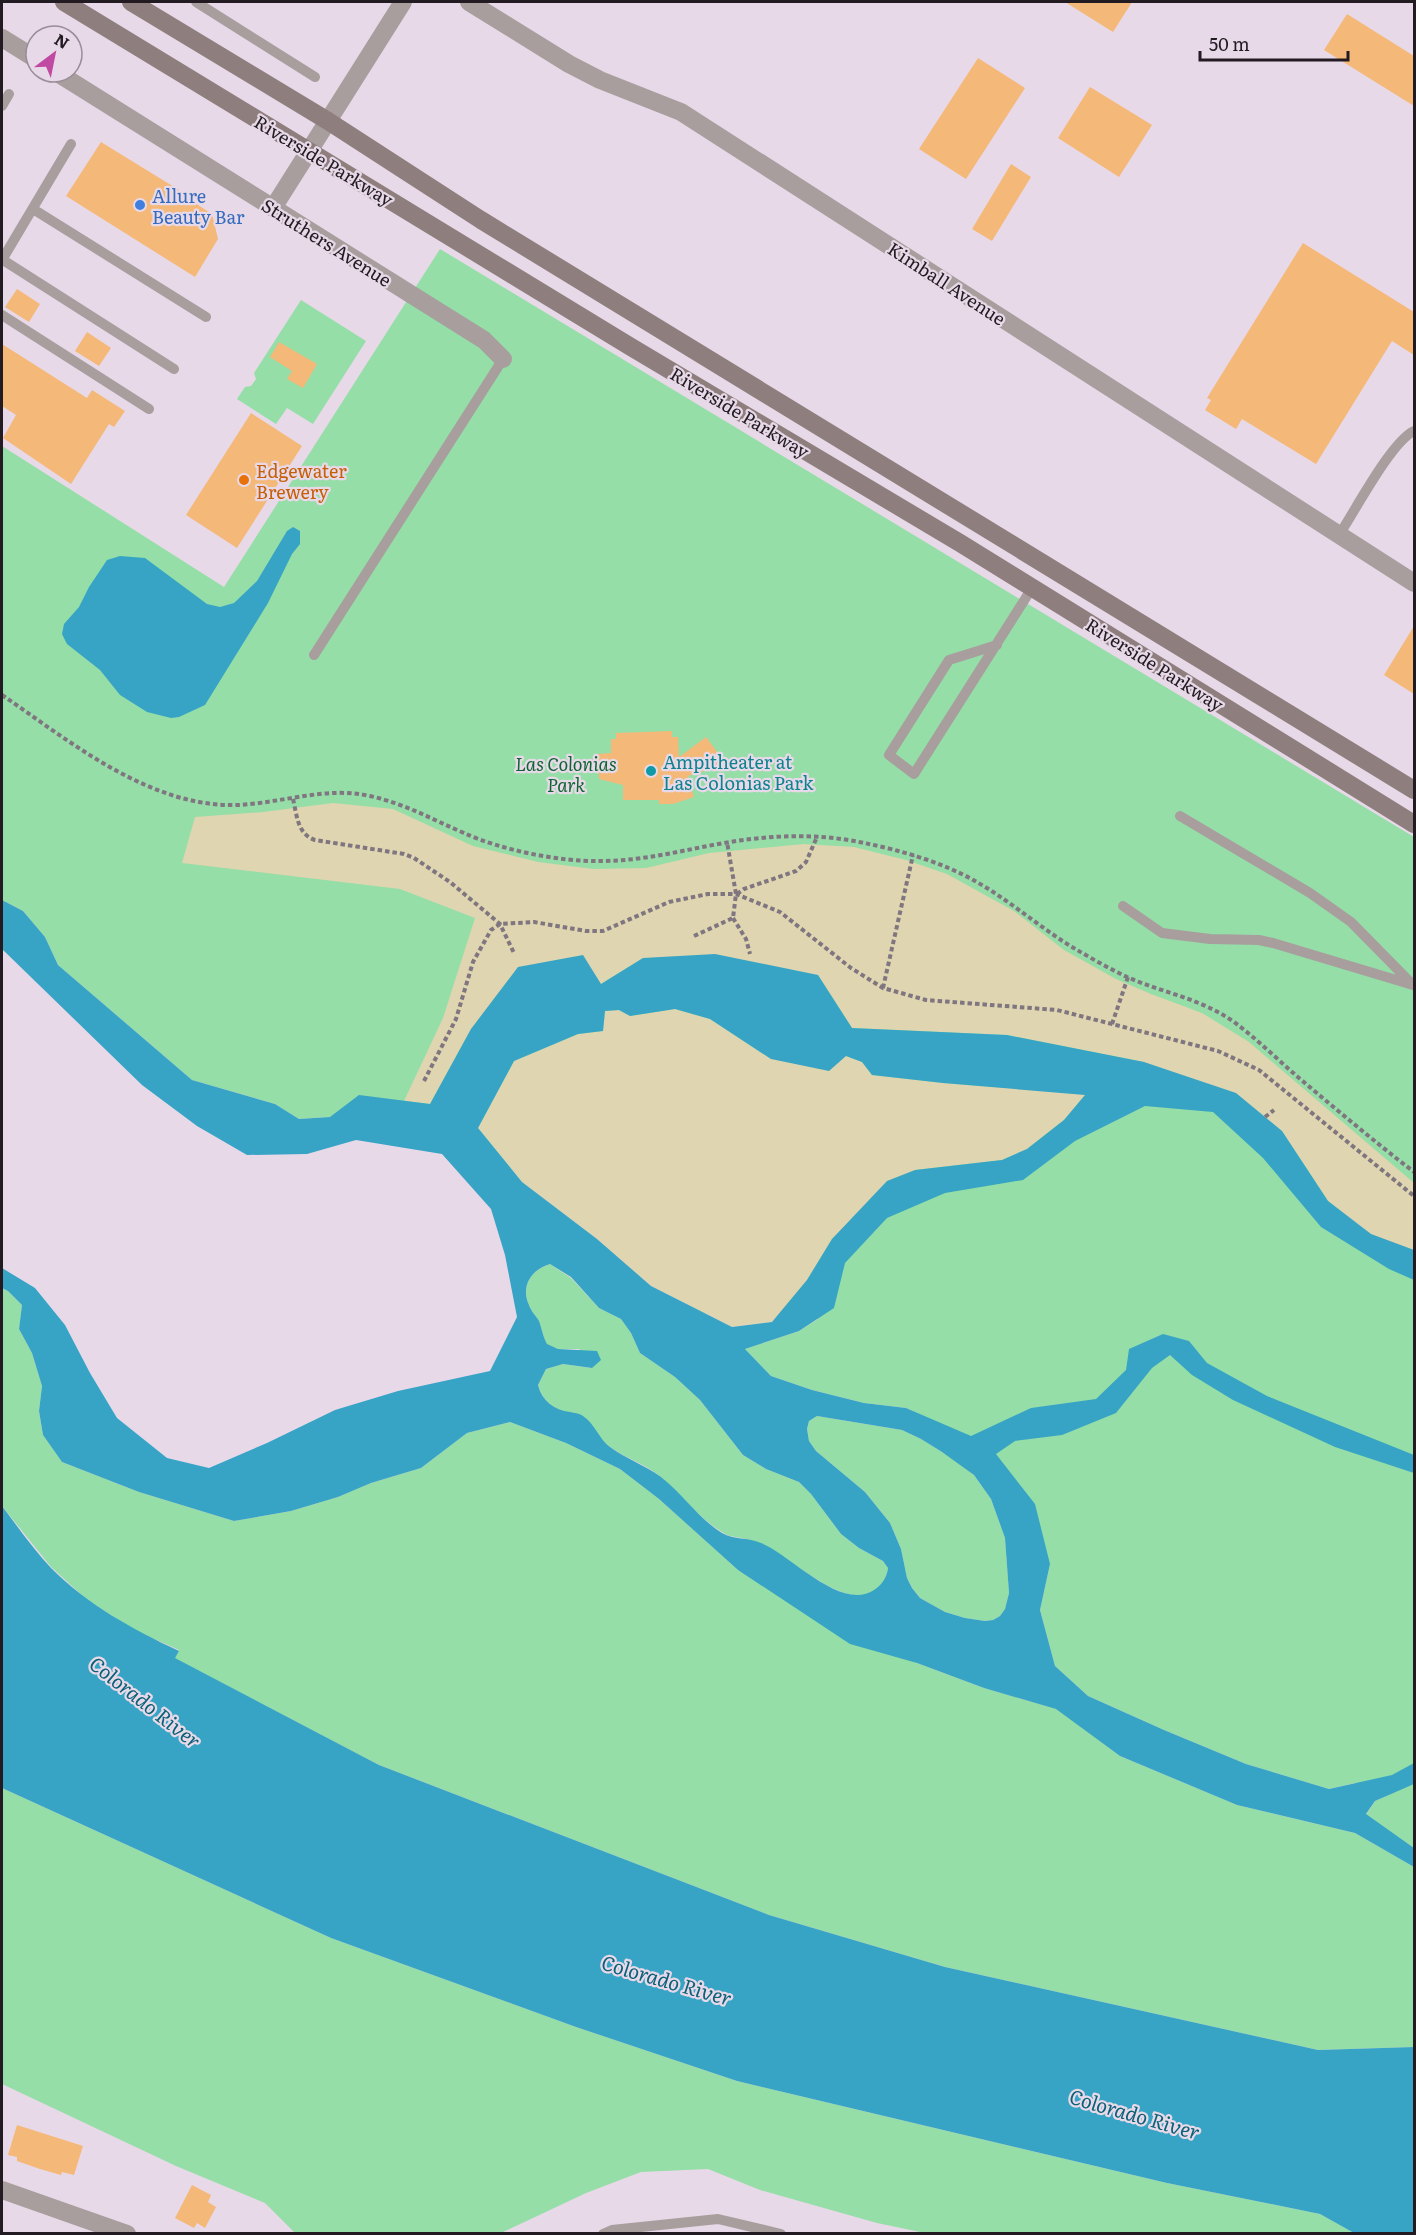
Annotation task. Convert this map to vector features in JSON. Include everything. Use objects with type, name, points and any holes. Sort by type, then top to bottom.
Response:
[{"type":"main road","name":"Riverside Parkway","points":[[64,2],[1032,588],[1414,824]]},
{"type":"main road","name":"Riverside Parkway","points":[[131,2],[327,121],[501,232],[1414,790]]},
{"type":"street","points":[[273,208],[403,2]]},
{"type":"street","name":"Kimball Avenue","points":[[469,2],[579,69],[681,112],[1414,583]]},
{"type":"street","points":[[2,38],[24,52]]},
{"type":"street","name":"Struthers Avenue","points":[[75,84],[484,340],[503,359]]},
{"type":"street","points":[[2,2190],[127,2234]]},
{"type":"lane","points":[[196,2],[315,77]]},
{"type":"lane","points":[[2,106],[9,94]]},
{"type":"lane","points":[[71,144],[2,260],[174,369]]},
{"type":"lane","points":[[33,209],[206,318]]},
{"type":"lane","points":[[2,315],[149,409]]},
{"type":"lane","points":[[314,655],[503,359]]},
{"type":"lane","points":[[1340,535],[1397,447],[1414,431]]},
{"type":"lane","points":[[997,645],[949,660],[890,755],[914,774],[997,645],[1032,588]]},
{"type":"lane","points":[[1180,816],[1310,893],[1351,922],[1392,966],[1414,985]]},
{"type":"lane","points":[[1123,906],[1162,933],[1210,939],[1259,940],[1414,985]]},
{"type":"lane","points":[[603,2234],[612,2230],[718,2219],[781,2234]]},
{"type":"path","points":[[2,695],[119,771],[152,789],[180,799],[208,805],[241,805],[318,794],[365,795],[406,805],[468,835],[522,851],[598,862],[650,859],[727,842],[775,837],[817,837],[862,842],[913,855],[971,878],[1070,946],[1128,977],[1185,996],[1232,1021],[1367,1136],[1414,1172]]},
{"type":"path","points":[[293,799],[300,830],[307,837],[404,854],[414,858],[450,882],[500,924],[514,953]]},
{"type":"path","points":[[736,894],[744,889],[796,872],[806,861],[817,837]]},
{"type":"path","points":[[727,842],[736,894],[733,918],[746,939],[750,954]]},
{"type":"path","points":[[883,988],[913,855]]},
{"type":"path","points":[[424,1081],[456,1019],[473,962],[491,930],[500,924],[534,922],[586,931],[603,931],[669,902],[708,894],[736,894],[780,912],[851,968],[883,988],[926,1000],[1057,1010],[1218,1051],[1259,1070],[1414,1196]]},
{"type":"path","points":[[694,936],[733,918]]},
{"type":"path","points":[[1112,1024],[1128,977]]},
{"type":"path","points":[[1265,1117],[1274,1110]]},
{"type":"green space","name":"Las Colonias Park","points":[[440,249],[1414,837],[1414,1848],[1366,1815],[1375,1801],[1386,1796],[1355,1783],[1329,1789],[1246,1764],[1088,1696],[1055,1666],[1040,1610],[1050,1564],[930,1419],[906,1408],[864,1403],[812,1390],[771,1376],[745,1349],[799,1331],[818,1319],[704,1313],[687,1304],[682,1294],[527,1172],[330,1117],[299,1119],[275,1104],[192,1080],[58,965],[45,937],[23,911],[2,900],[2,446],[224,587]]},
{"type":"green space","points":[[301,300],[366,341],[313,424],[287,408],[276,424],[237,399],[245,387],[251,386],[256,379],[254,373]]},
{"type":"green space","points":[[550,1264],[571,1278],[599,1308],[621,1319],[631,1333],[640,1353],[675,1377],[700,1400],[743,1455],[766,1469],[799,1482],[841,1534],[859,1548],[883,1561],[888,1571],[878,1588],[869,1594],[858,1596],[847,1594],[825,1584],[752,1541],[725,1534],[705,1519],[657,1474],[606,1443],[584,1417],[556,1408],[548,1402],[538,1385],[546,1369],[563,1364],[591,1368],[579,1349],[558,1349],[547,1345],[539,1322],[529,1305],[526,1291],[529,1279],[538,1270]]},
{"type":"green space","points":[[2,1288],[22,1305],[19,1329],[32,1353],[42,1386],[39,1411],[43,1435],[62,1462],[139,1492],[234,1521],[291,1511],[421,1468],[467,1433],[510,1422],[566,1443],[620,1469],[659,1499],[738,1570],[917,1663],[984,1688],[1057,1709],[1120,1756],[1237,1805],[1355,1833],[1414,1867],[1414,2047],[1318,2050],[945,1967],[769,1915],[379,1765],[174,1658],[179,1650],[132,1629],[85,1598],[51,1567],[2,1506]]},
{"type":"green space","points":[[817,1416],[902,1430],[958,1462],[974,1475],[991,1499],[1005,1538],[1009,1593],[1005,1609],[1000,1616],[985,1621],[965,1618],[945,1612],[920,1598],[907,1578],[901,1549],[890,1523],[865,1492],[816,1451],[809,1441],[807,1429],[809,1421]]},
{"type":"green space","points":[[2,1788],[331,1938],[576,2027],[737,2081],[1167,2183],[1320,2214],[1354,2233],[925,2233],[877,2223],[760,2190],[708,2169],[641,2172],[586,2193],[501,2233],[295,2233],[265,2203],[176,2166],[2,2084]]},
{"type":"sand","points":[[333,803],[393,809],[473,846],[538,862],[594,869],[646,868],[709,853],[804,844],[854,847],[906,860],[947,874],[1014,911],[1064,950],[1116,979],[1202,1013],[1249,1042],[1414,1183],[1414,1250],[1371,1235],[1328,1201],[1282,1131],[1144,1062],[1007,1035],[852,1028],[818,975],[643,958],[601,984],[519,967],[471,1029],[430,1104],[404,1101],[443,1018],[475,918],[400,889],[182,863],[195,817],[263,812]]},
{"type":"sand","points":[[675,1009],[710,1019],[771,1059],[846,1056],[862,1062],[872,1075],[1086,1094],[1064,1120],[1027,1149],[1002,1160],[915,1170],[832,1239],[807,1280],[772,1322],[732,1327],[651,1286],[597,1239],[522,1182],[478,1128],[514,1061],[578,1034],[603,1031],[605,1011],[619,1010],[630,1016]]},
{"type":"water","points":[[293,527],[300,531],[300,544],[292,554],[268,603],[205,705],[179,717],[171,718],[147,712],[120,695],[100,670],[67,644],[62,634],[64,624],[79,607],[107,560],[120,556],[145,558],[207,604],[220,607],[234,603],[257,581],[287,531]]},
{"type":"water","points":[[2,900],[23,911],[45,937],[58,965],[192,1080],[275,1104],[299,1119],[330,1117],[359,1095],[430,1104],[471,1029],[518,967],[583,955],[601,984],[643,958],[715,954],[818,975],[852,1028],[1007,1035],[1144,1062],[1236,1093],[1282,1131],[1328,1201],[1371,1234],[1414,1250],[1414,1280],[1389,1269],[1321,1227],[1263,1158],[1213,1112],[1145,1106],[1075,1141],[1023,1180],[945,1193],[887,1218],[845,1263],[834,1308],[799,1331],[745,1349],[771,1376],[812,1390],[864,1403],[906,1408],[971,1436],[1031,1408],[1096,1399],[1126,1370],[1129,1349],[1163,1334],[1189,1341],[1207,1363],[1267,1396],[1414,1455],[1414,1473],[1335,1447],[1233,1400],[1192,1375],[1170,1355],[1152,1368],[1116,1413],[1062,1435],[1015,1441],[996,1454],[1035,1504],[1050,1564],[1040,1610],[1055,1666],[1088,1696],[1246,1764],[1329,1789],[1392,1775],[1414,1763],[1414,1784],[1375,1801],[1366,1814],[1414,1848],[1414,1867],[1355,1833],[1237,1805],[1120,1756],[1056,1709],[984,1688],[917,1663],[850,1644],[738,1570],[659,1499],[620,1469],[566,1443],[510,1422],[467,1433],[421,1468],[291,1511],[234,1521],[139,1492],[62,1462],[43,1435],[39,1411],[42,1386],[32,1353],[19,1329],[22,1305],[2,1288],[2,1268],[35,1288],[65,1325],[117,1418],[167,1458],[209,1468],[335,1410],[398,1391],[490,1371],[517,1317],[505,1255],[491,1209],[442,1154],[356,1140],[307,1154],[247,1155],[197,1126],[142,1085],[2,949]],"holes":[[[675,1009],[710,1019],[771,1059],[829,1071],[846,1056],[862,1062],[872,1075],[1085,1095],[1064,1120],[1027,1149],[1002,1160],[915,1170],[887,1181],[832,1239],[807,1280],[772,1322],[732,1327],[651,1286],[597,1239],[522,1182],[478,1128],[514,1061],[578,1034],[603,1031],[605,1011],[619,1010],[630,1016]],[[550,1264],[571,1277],[599,1308],[621,1319],[631,1333],[640,1353],[675,1377],[700,1400],[743,1455],[766,1469],[799,1482],[841,1534],[859,1548],[883,1561],[888,1568],[879,1586],[861,1595],[831,1588],[773,1549],[761,1543],[722,1533],[705,1520],[661,1477],[610,1447],[583,1416],[550,1404],[542,1396],[538,1385],[546,1369],[563,1364],[592,1368],[601,1360],[597,1351],[558,1349],[547,1344],[539,1321],[529,1305],[526,1291],[529,1279],[544,1266]],[[817,1416],[902,1430],[942,1452],[974,1475],[991,1499],[1005,1538],[1009,1593],[1005,1609],[1000,1616],[985,1621],[965,1618],[945,1612],[920,1598],[907,1578],[901,1549],[890,1523],[865,1492],[816,1451],[809,1441],[807,1429],[809,1421]]]},
{"type":"water","name":"Colorado River","points":[[2,1506],[38,1553],[65,1581],[111,1615],[179,1651],[175,1658],[379,1765],[769,1915],[945,1967],[1318,2050],[1414,2047],[1414,2233],[1354,2233],[1320,2214],[1167,2183],[737,2081],[576,2027],[331,1938],[2,1788]]},
{"type":"building","points":[[1065,2],[1132,2],[1113,32]]},
{"type":"building","points":[[1347,14],[1414,56],[1414,106],[1324,50]]},
{"type":"building","points":[[978,58],[1025,88],[966,179],[919,149]]},
{"type":"building","points":[[1090,87],[1152,125],[1119,177],[1058,138]]},
{"type":"building","points":[[101,142],[179,190],[178,192],[212,214],[218,239],[195,277],[66,196]]},
{"type":"building","points":[[1011,164],[1031,177],[992,241],[972,229]]},
{"type":"building","points":[[1303,243],[1414,312],[1414,355],[1392,341],[1316,464],[1242,419],[1236,429],[1205,410],[1211,400],[1207,398]]},
{"type":"building","points":[[17,289],[40,304],[29,322],[5,307]]},
{"type":"building","points":[[87,332],[111,348],[99,366],[75,351]]},
{"type":"building","points":[[279,342],[317,364],[303,388],[287,379],[292,371],[270,357]]},
{"type":"building","points":[[2,344],[87,398],[92,390],[125,411],[114,427],[109,424],[71,484],[3,438],[16,415],[2,406]]},
{"type":"building","name":"Edgewater Brewery","points":[[251,413],[302,446],[237,548],[186,515]]},
{"type":"building","points":[[1414,626],[1414,694],[1384,675]]},
{"type":"building","name":"Ampitheater at Las Colonias Park","points":[[672,731],[672,737],[678,737],[679,757],[706,737],[724,761],[717,767],[688,776],[694,797],[673,804],[659,804],[659,800],[623,800],[623,785],[599,779],[598,754],[611,753],[611,739],[616,739],[616,733]]},
{"type":"building","points":[[17,2125],[83,2146],[74,2175],[62,2172],[61,2175],[40,2169],[17,2161],[17,2157],[8,2155]]},
{"type":"building","points":[[192,2185],[211,2195],[208,2202],[216,2207],[205,2228],[197,2223],[194,2228],[175,2218]]},
{"type":"place","name":"Allure Beauty Bar","points":[[140,205]]},
{"type":"place","name":"Edgewater Brewery","points":[[244,480]]},
{"type":"place","name":"Ampitheater at Las Colonias Park","points":[[651,771]]}]
